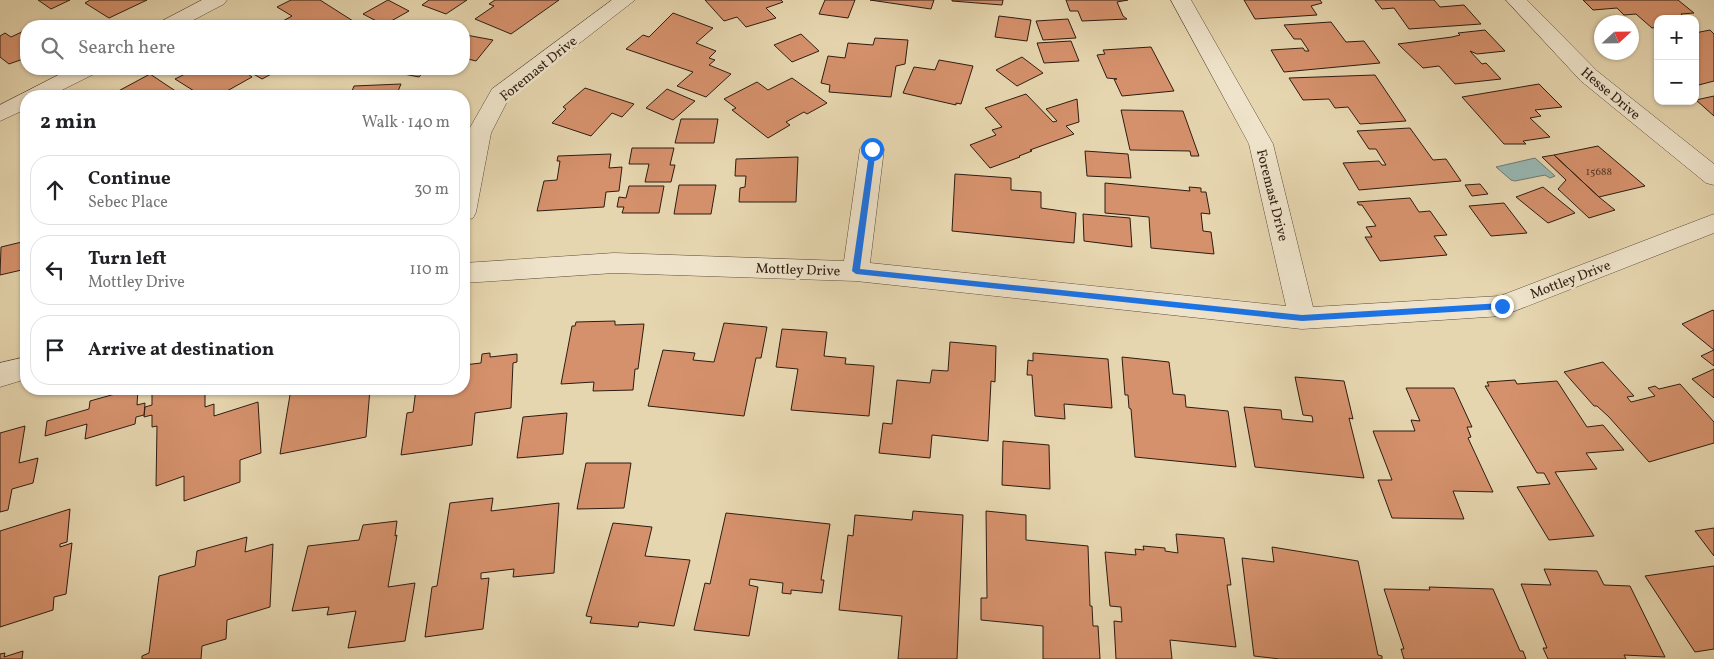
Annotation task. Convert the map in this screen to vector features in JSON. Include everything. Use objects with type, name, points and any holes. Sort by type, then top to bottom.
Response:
[{"type":"street","points":[[179,20],[217,0]]},
{"type":"street","name":"Foremast Drive","points":[[470,180],[479,133],[500,94],[625,0]]},
{"type":"street","name":"Foremast Drive","points":[[1180,0],[1261,144],[1302,318]]},
{"type":"street","name":"Hesse Drive","points":[[1516,0],[1589,76],[1714,176]]},
{"type":"street","points":[[45,90],[74,75]]},
{"type":"street","points":[[0,114],[20,103]]},
{"type":"street","points":[[856,271],[872,149]]},
{"type":"street","name":"Mottley Drive","points":[[470,273],[614,263],[856,271],[1302,318],[1502,306],[1714,223]]},
{"type":"street","points":[[0,375],[20,370]]},
{"type":"water","points":[[1535,158],[1555,176],[1550,178],[1545,175],[1515,181],[1511,180],[1496,167]]},
{"type":"building","points":[[38,0],[70,0],[51,9]]},
{"type":"building","points":[[90,0],[147,0],[109,18],[85,3]]},
{"type":"building","points":[[291,0],[320,0],[351,20],[285,20],[292,16],[277,7]]},
{"type":"building","points":[[388,0],[409,11],[393,20],[374,20],[363,14]]},
{"type":"building","points":[[429,0],[467,0],[446,14],[422,5]]},
{"type":"building","points":[[495,0],[559,0],[511,34],[475,19],[494,6],[489,4]]},
{"type":"building","points":[[705,0],[781,0],[783,2],[766,8],[776,18],[746,27],[737,17],[724,21]]},
{"type":"building","points":[[825,0],[855,0],[848,18],[819,14]]},
{"type":"building","points":[[870,0],[934,0],[931,9]]},
{"type":"building","points":[[952,0],[1003,0],[1002,5],[952,1]]},
{"type":"building","points":[[1066,0],[1128,0],[1117,2],[1123,16],[1127,19],[1082,21],[1078,11],[1070,11]]},
{"type":"building","points":[[1244,0],[1320,0],[1322,3],[1311,6],[1317,15],[1255,19]]},
{"type":"building","points":[[1375,0],[1434,0],[1440,7],[1464,5],[1481,24],[1409,29],[1394,8],[1382,9]]},
{"type":"building","points":[[1583,0],[1678,0],[1694,13],[1654,15],[1654,28],[1652,28],[1639,15],[1624,15],[1617,8],[1593,10]]},
{"type":"building","points":[[673,13],[713,28],[696,43],[716,51],[709,58],[715,60],[709,65],[731,74],[706,97],[677,86],[693,72],[626,49],[643,35],[649,37]]},
{"type":"building","points":[[999,16],[1031,20],[1027,41],[995,37]]},
{"type":"building","points":[[1068,19],[1076,38],[1043,40],[1036,21]]},
{"type":"building","points":[[1331,22],[1346,42],[1364,41],[1380,63],[1284,72],[1271,50],[1303,48],[1305,51],[1309,51],[1301,39],[1294,39],[1284,25]]},
{"type":"building","points":[[1485,30],[1505,51],[1477,54],[1470,51],[1482,64],[1486,63],[1501,79],[1455,84],[1439,66],[1423,68],[1398,44],[1452,37],[1460,35],[1458,33]]},
{"type":"building","points":[[1710,30],[1714,34],[1714,81],[1699,85],[1699,60],[1699,32]]},
{"type":"building","points":[[5,33],[11,37],[20,33],[20,60],[9,64],[0,57],[0,36]]},
{"type":"building","points":[[801,34],[819,51],[792,62],[774,45]]},
{"type":"building","points":[[470,36],[493,40],[476,61],[470,60]]},
{"type":"building","points":[[875,38],[908,40],[905,64],[896,66],[891,97],[829,92],[830,85],[821,83],[828,56],[845,58],[848,43],[873,45]]},
{"type":"building","points":[[1071,41],[1079,61],[1044,63],[1037,43]]},
{"type":"building","points":[[1151,47],[1174,91],[1122,96],[1114,79],[1117,79],[1107,78],[1097,55],[1105,54],[1103,50]]},
{"type":"building","points":[[1022,57],[1043,73],[1017,86],[996,70]]},
{"type":"building","points":[[939,60],[973,66],[961,104],[956,103],[956,105],[903,93],[914,67],[935,70]]},
{"type":"building","points":[[152,75],[174,90],[120,90]]},
{"type":"building","points":[[183,75],[249,75],[252,77],[229,90],[192,90],[175,79]]},
{"type":"building","points":[[255,75],[270,75],[262,79]]},
{"type":"building","points":[[1375,75],[1406,121],[1360,124],[1348,107],[1335,108],[1329,99],[1303,100],[1289,78]]},
{"type":"building","points":[[792,78],[827,103],[807,114],[804,112],[786,122],[790,125],[768,138],[732,110],[736,108],[724,99],[757,82],[768,90]]},
{"type":"building","points":[[401,84],[398,90],[352,90],[354,86]]},
{"type":"building","points":[[1539,84],[1562,107],[1535,110],[1541,116],[1530,118],[1550,137],[1523,141],[1526,144],[1504,144],[1462,97]]},
{"type":"building","points":[[585,88],[634,104],[622,117],[612,113],[591,136],[552,123],[566,109],[563,107]]},
{"type":"building","points":[[667,89],[695,101],[673,120],[646,108]]},
{"type":"building","points":[[1026,94],[1053,122],[1057,121],[1046,109],[1077,99],[1079,122],[1066,126],[1074,134],[1030,150],[1032,151],[1020,157],[990,168],[970,145],[996,135],[992,130],[1002,127],[985,108]]},
{"type":"building","points":[[1714,96],[1714,116],[1699,103],[1699,99]]},
{"type":"building","points":[[1121,110],[1183,111],[1199,156],[1191,156],[1190,151],[1130,150]]},
{"type":"building","points":[[681,119],[718,119],[714,143],[675,143]]},
{"type":"building","points":[[1410,128],[1433,160],[1446,159],[1461,181],[1359,190],[1343,163],[1379,161],[1382,165],[1386,165],[1376,149],[1369,149],[1357,131]]},
{"type":"building","points":[[1598,146],[1645,186],[1599,197],[1554,155]]},
{"type":"building","points":[[632,148],[674,148],[670,165],[675,165],[671,182],[645,182],[649,164],[629,164]]},
{"type":"building","points":[[1085,151],[1128,154],[1131,178],[1087,176]]},
{"type":"building","points":[[611,154],[609,168],[622,167],[619,191],[606,192],[604,207],[537,211],[544,181],[557,180],[560,161],[557,161],[558,156]]},
{"type":"building","points":[[1554,155],[1615,210],[1589,218],[1558,189],[1566,180],[1542,157]]},
{"type":"building","points":[[798,157],[796,202],[739,202],[740,188],[745,187],[746,176],[735,176],[736,159]]},
{"type":"building","points":[[955,174],[1011,178],[1011,190],[1041,192],[1041,208],[1076,213],[1074,243],[952,231]]},
{"type":"building","points":[[1105,183],[1190,191],[1189,187],[1201,188],[1201,192],[1206,192],[1210,214],[1201,213],[1203,231],[1211,232],[1214,254],[1151,248],[1149,217],[1105,213]]},
{"type":"building","points":[[1480,184],[1488,194],[1472,196],[1465,185]]},
{"type":"building","points":[[679,185],[716,185],[711,214],[674,214]]},
{"type":"building","points":[[629,186],[664,186],[659,213],[622,213],[624,207],[617,207],[619,197],[626,198]]},
{"type":"building","points":[[1543,187],[1575,213],[1548,223],[1516,197]]},
{"type":"building","points":[[1410,198],[1419,212],[1430,211],[1447,235],[1434,236],[1447,255],[1380,261],[1365,237],[1372,237],[1366,227],[1376,226],[1362,205],[1359,205],[1357,202]]},
{"type":"building","points":[[1504,203],[1527,233],[1491,236],[1469,206]]},
{"type":"building","points":[[1083,214],[1130,218],[1132,247],[1084,241]]},
{"type":"building","points":[[20,242],[20,270],[0,275],[1,247]]},
{"type":"building","points":[[1714,311],[1714,350],[1682,324]]},
{"type":"building","points":[[615,321],[615,325],[644,324],[633,390],[593,391],[594,382],[561,384],[572,326],[575,326],[576,322]]},
{"type":"building","points":[[724,323],[767,327],[761,358],[756,358],[744,416],[648,406],[663,350],[695,353],[693,360],[714,362]]},
{"type":"building","points":[[782,329],[827,332],[824,356],[846,358],[845,364],[874,366],[869,416],[791,410],[798,369],[776,367]]},
{"type":"building","points":[[950,342],[996,346],[995,382],[991,381],[988,441],[932,435],[930,458],[879,453],[883,423],[892,424],[897,380],[930,383],[932,370],[948,371]]},
{"type":"building","points":[[1714,350],[1714,366],[1701,356]]},
{"type":"building","points":[[490,353],[490,357],[517,354],[517,362],[513,363],[511,408],[475,413],[472,445],[401,455],[407,413],[413,412],[415,395],[470,395],[470,364],[481,363],[482,354]]},
{"type":"building","points":[[1033,353],[1108,359],[1112,408],[1064,404],[1065,419],[1035,416],[1032,375],[1027,375],[1028,360],[1033,361]]},
{"type":"building","points":[[1122,357],[1169,362],[1173,394],[1185,395],[1186,407],[1228,411],[1236,467],[1135,457],[1131,409],[1129,408],[1128,395],[1125,395]]},
{"type":"building","points":[[1603,362],[1634,396],[1627,397],[1631,402],[1655,396],[1648,388],[1655,386],[1659,389],[1680,384],[1714,422],[1714,443],[1649,462],[1609,417],[1597,406],[1594,406],[1564,372]]},
{"type":"building","points":[[1714,369],[1714,398],[1692,379]]},
{"type":"building","points":[[1295,377],[1344,381],[1353,419],[1349,418],[1364,478],[1255,467],[1244,407],[1281,410],[1282,419],[1313,422],[1312,416],[1303,415]]},
{"type":"building","points":[[1515,380],[1517,384],[1557,381],[1587,427],[1603,425],[1624,450],[1586,453],[1597,469],[1555,472],[1594,536],[1549,540],[1517,487],[1550,484],[1544,473],[1537,473],[1485,386],[1489,386],[1487,382]]},
{"type":"building","points":[[1406,388],[1454,388],[1472,427],[1467,427],[1471,437],[1468,438],[1493,492],[1453,491],[1464,519],[1392,518],[1378,480],[1392,480],[1373,431],[1415,431],[1411,420],[1420,421]]},
{"type":"building","points":[[112,395],[138,395],[137,405],[145,403],[144,415],[136,417],[135,424],[85,439],[87,424],[45,436],[47,421],[89,409],[90,401]]},
{"type":"building","points":[[152,395],[205,395],[205,407],[214,404],[214,416],[258,402],[261,453],[240,460],[240,482],[184,501],[184,476],[156,486],[157,426],[152,427],[152,415],[144,417],[145,407],[152,405]]},
{"type":"building","points":[[290,395],[370,395],[366,437],[280,454]]},
{"type":"building","points":[[567,413],[563,454],[517,458],[523,417]]},
{"type":"building","points":[[25,426],[19,463],[38,458],[33,483],[12,489],[8,510],[0,512],[0,433]]},
{"type":"building","points":[[1003,441],[1049,445],[1050,489],[1002,485]]},
{"type":"building","points":[[586,463],[631,463],[624,508],[577,509]]},
{"type":"building","points":[[493,498],[491,511],[559,503],[554,573],[513,577],[514,569],[481,573],[481,579],[489,578],[483,629],[425,637],[432,587],[437,586],[450,503]]},
{"type":"building","points":[[70,509],[67,542],[60,544],[60,547],[72,543],[66,594],[54,597],[53,610],[0,627],[0,531]]},
{"type":"building","points":[[913,511],[963,515],[957,659],[898,659],[902,616],[839,610],[848,535],[853,536],[855,515],[912,520]]},
{"type":"building","points":[[986,511],[1026,515],[1026,540],[1088,546],[1090,606],[1092,606],[1093,626],[1098,626],[1100,659],[1043,659],[1043,626],[981,620],[981,598],[987,598]]},
{"type":"building","points":[[726,513],[830,524],[821,580],[824,580],[822,593],[791,590],[791,594],[782,593],[783,583],[750,579],[749,585],[758,587],[749,636],[694,630],[705,583],[710,584]]},
{"type":"building","points":[[397,521],[395,536],[397,535],[388,587],[415,583],[405,641],[348,648],[356,611],[327,615],[329,607],[292,611],[308,546],[359,540],[363,525]]},
{"type":"building","points":[[613,523],[652,527],[645,556],[690,560],[674,626],[639,622],[638,627],[590,623],[592,617],[586,616]]},
{"type":"building","points":[[1714,528],[1714,556],[1695,531]]},
{"type":"building","points":[[1176,534],[1224,538],[1231,585],[1227,585],[1236,647],[1170,640],[1172,659],[1116,659],[1114,621],[1122,622],[1121,607],[1110,606],[1105,552],[1136,555],[1135,549],[1144,550],[1143,546],[1165,548],[1165,551],[1178,553]]},
{"type":"building","points":[[247,537],[245,552],[273,544],[270,607],[227,620],[226,639],[202,646],[201,659],[142,659],[142,656],[149,653],[159,576],[195,566],[197,551]]},
{"type":"building","points":[[1272,547],[1358,561],[1378,655],[1382,656],[1382,659],[1280,659],[1254,656],[1242,558],[1274,562]]},
{"type":"building","points":[[1714,566],[1714,649],[1695,652],[1645,576]]},
{"type":"building","points":[[1544,569],[1597,571],[1604,585],[1630,586],[1665,657],[1624,655],[1626,659],[1548,659],[1543,648],[1547,648],[1521,584],[1551,585]]},
{"type":"building","points":[[1429,587],[1493,589],[1520,651],[1523,651],[1526,659],[1404,659],[1401,649],[1404,649],[1384,589],[1430,590]]},
{"type":"building","points":[[23,651],[22,659],[0,659],[0,654],[5,653],[4,657]]},
{"type":"route","points":[[872,149],[856,271],[1302,318],[1502,306]]}]
